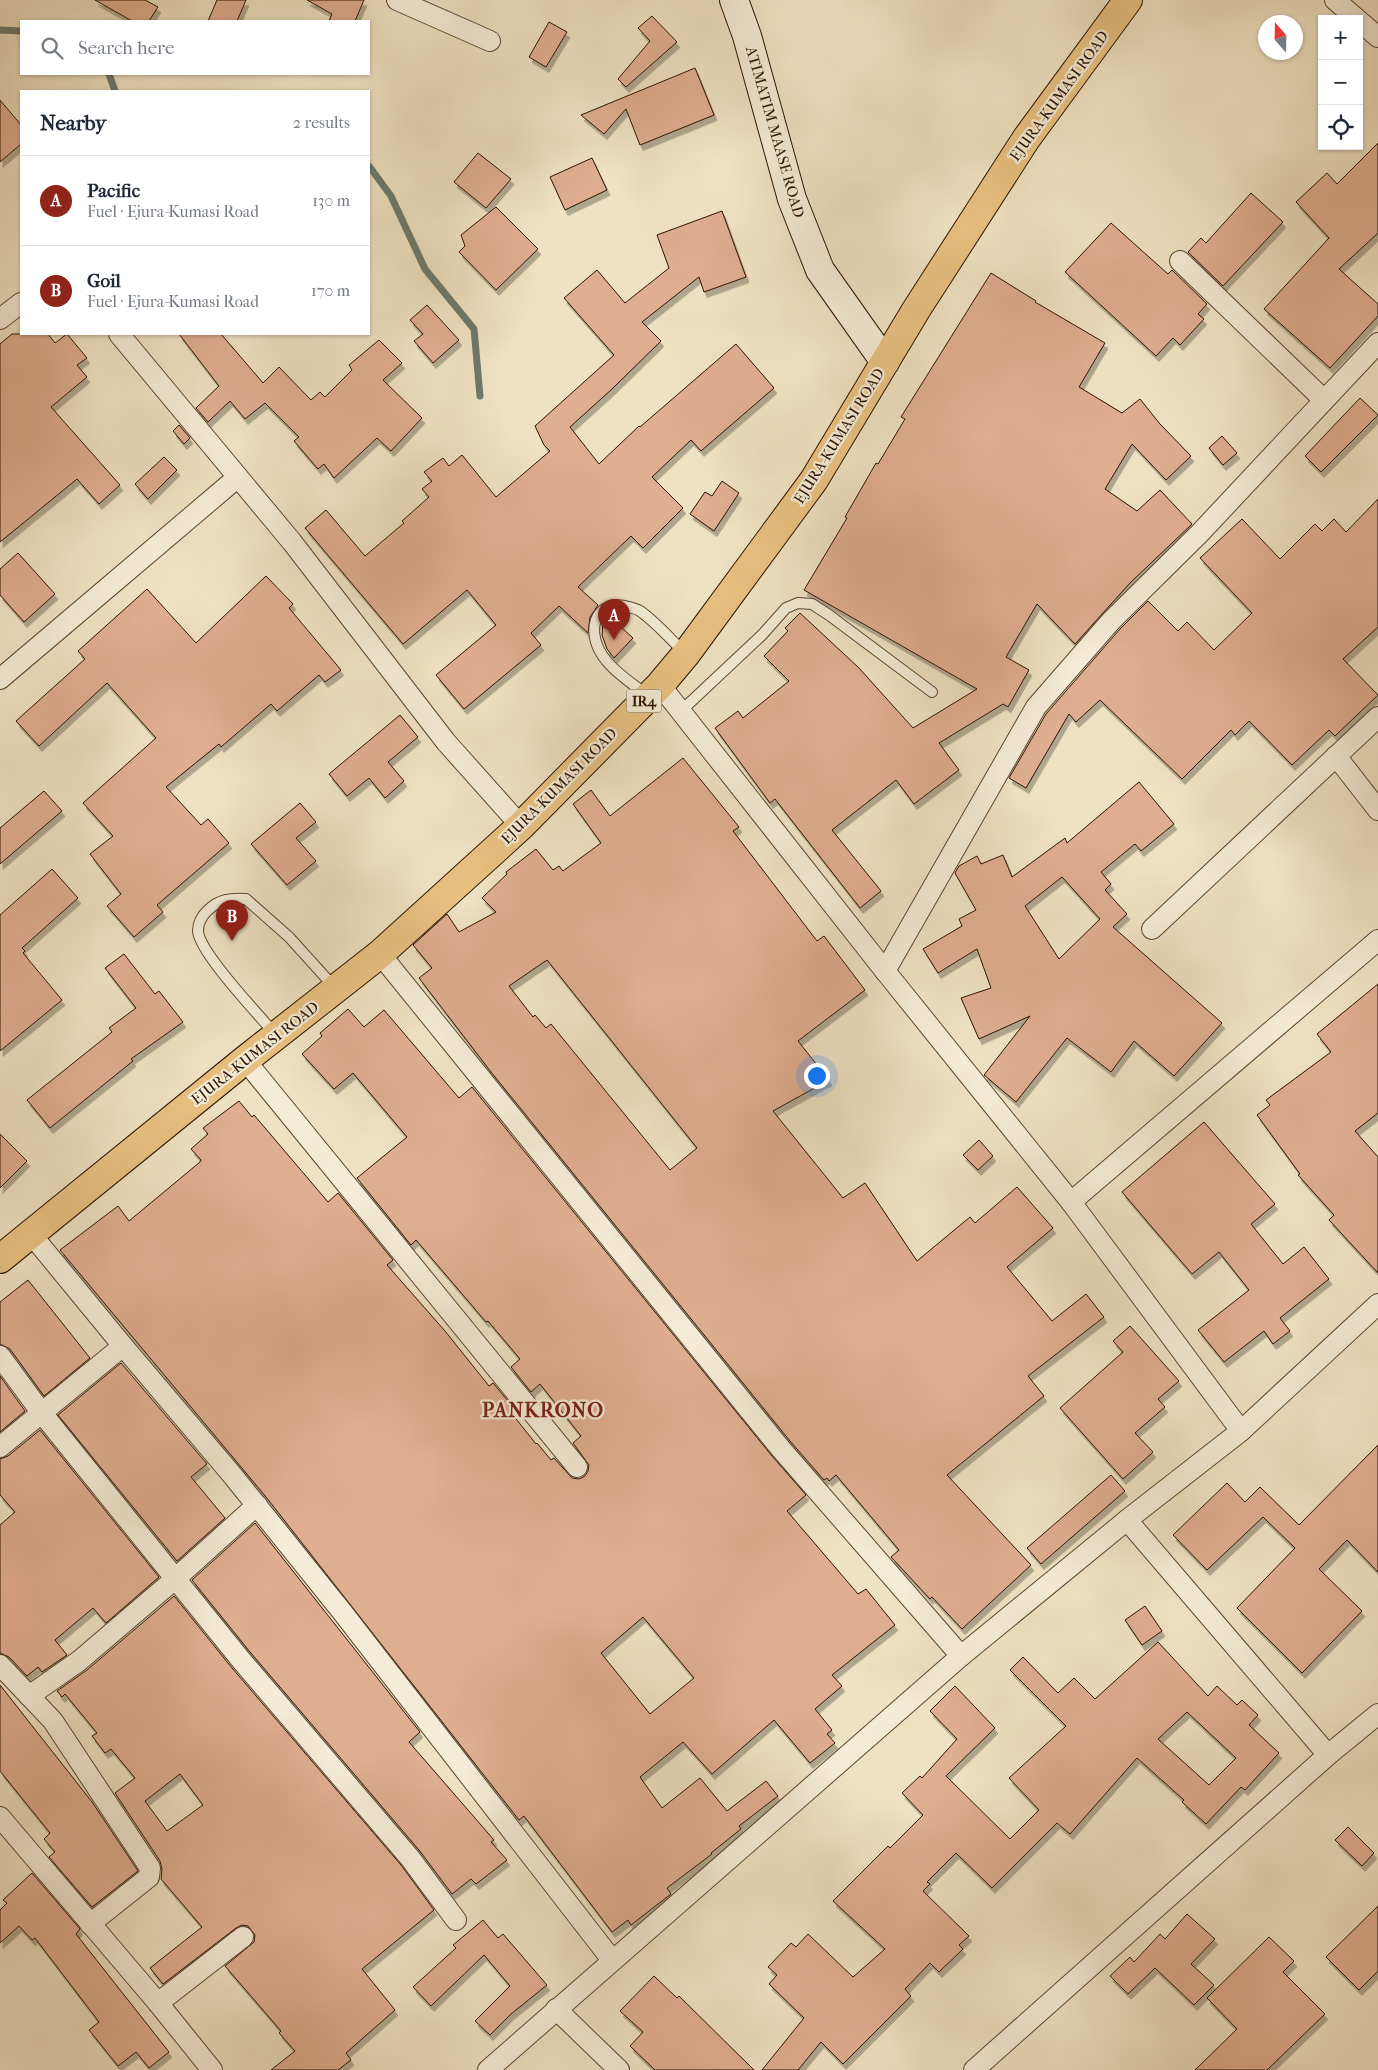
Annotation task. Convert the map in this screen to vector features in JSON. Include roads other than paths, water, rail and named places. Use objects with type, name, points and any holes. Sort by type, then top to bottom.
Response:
[{"type":"main road","name":"ATIMATIM MAASE ROAD","points":[[734,0],[747,36],[792,199],[820,270],[885,362]]},
{"type":"main road","name":"EJURA-KUMASI ROAD","points":[[0,1259],[276,1035],[380,954],[521,826],[654,691],[686,654],[814,480],[921,302],[1026,139],[1128,0]]},
{"type":"street","points":[[397,0],[490,41]]},
{"type":"street","points":[[1336,0],[1352,15]]},
{"type":"street","points":[[1363,24],[1378,37]]},
{"type":"street","points":[[1180,261],[1324,400]]},
{"type":"street","points":[[0,319],[20,304]]},
{"type":"street","points":[[120,335],[292,542],[446,742],[521,826]]},
{"type":"street","points":[[885,971],[1036,707],[1111,621],[1199,534],[1378,343]]},
{"type":"street","points":[[0,679],[238,477]]},
{"type":"street","points":[[654,691],[681,711],[885,971],[1071,1202],[1241,1431]]},
{"type":"street","points":[[1152,929],[1378,717]]},
{"type":"street","points":[[1336,756],[1378,810]]},
{"type":"street","points":[[1071,1202],[1378,940]]},
{"type":"street","points":[[380,954],[781,1449],[961,1656]]},
{"type":"street","points":[[245,1060],[577,1467]]},
{"type":"street","points":[[31,1234],[122,1346],[257,1505],[355,1628],[612,1960]]},
{"type":"street","points":[[488,2070],[961,1656],[1127,1520],[1241,1431],[1378,1304]]},
{"type":"street","points":[[0,1447],[122,1346]]},
{"type":"street","points":[[0,1356],[41,1412],[175,1579],[241,1660],[410,1858],[456,1920]]},
{"type":"street","points":[[29,1696],[79,1661],[175,1579],[257,1505]]},
{"type":"street","points":[[1127,1520],[1328,1755]]},
{"type":"street","points":[[0,1665],[53,1721],[150,1868],[149,1877],[90,1924]]},
{"type":"street","points":[[974,2070],[1328,1755],[1378,1714]]},
{"type":"street","points":[[0,1817],[158,2003],[212,2070]]},
{"type":"street","points":[[158,2003],[243,1937]]},
{"type":"street","points":[[556,2009],[619,2070]]},
{"type":"lane","points":[[681,711],[762,635],[786,608],[798,603],[812,604],[829,615],[932,692]]},
{"type":"lane","points":[[654,691],[607,662],[595,636],[594,624],[600,611],[618,604],[638,610],[686,654]]},
{"type":"lane","points":[[276,1035],[207,952],[198,932],[199,922],[215,904],[228,898],[246,899],[260,909],[336,988]]},
{"type":"waterway","points":[[0,30],[20,31]]},
{"type":"waterway","points":[[109,75],[115,90]]},
{"type":"waterway","points":[[370,167],[391,196],[425,269],[474,329],[480,396]]},
{"type":"place","name":"Pacific","points":[[614,640]]},
{"type":"place","name":"Goil","points":[[232,941]]},
{"type":"district","name":"PANKRONO","points":[[543,1410]]}]
